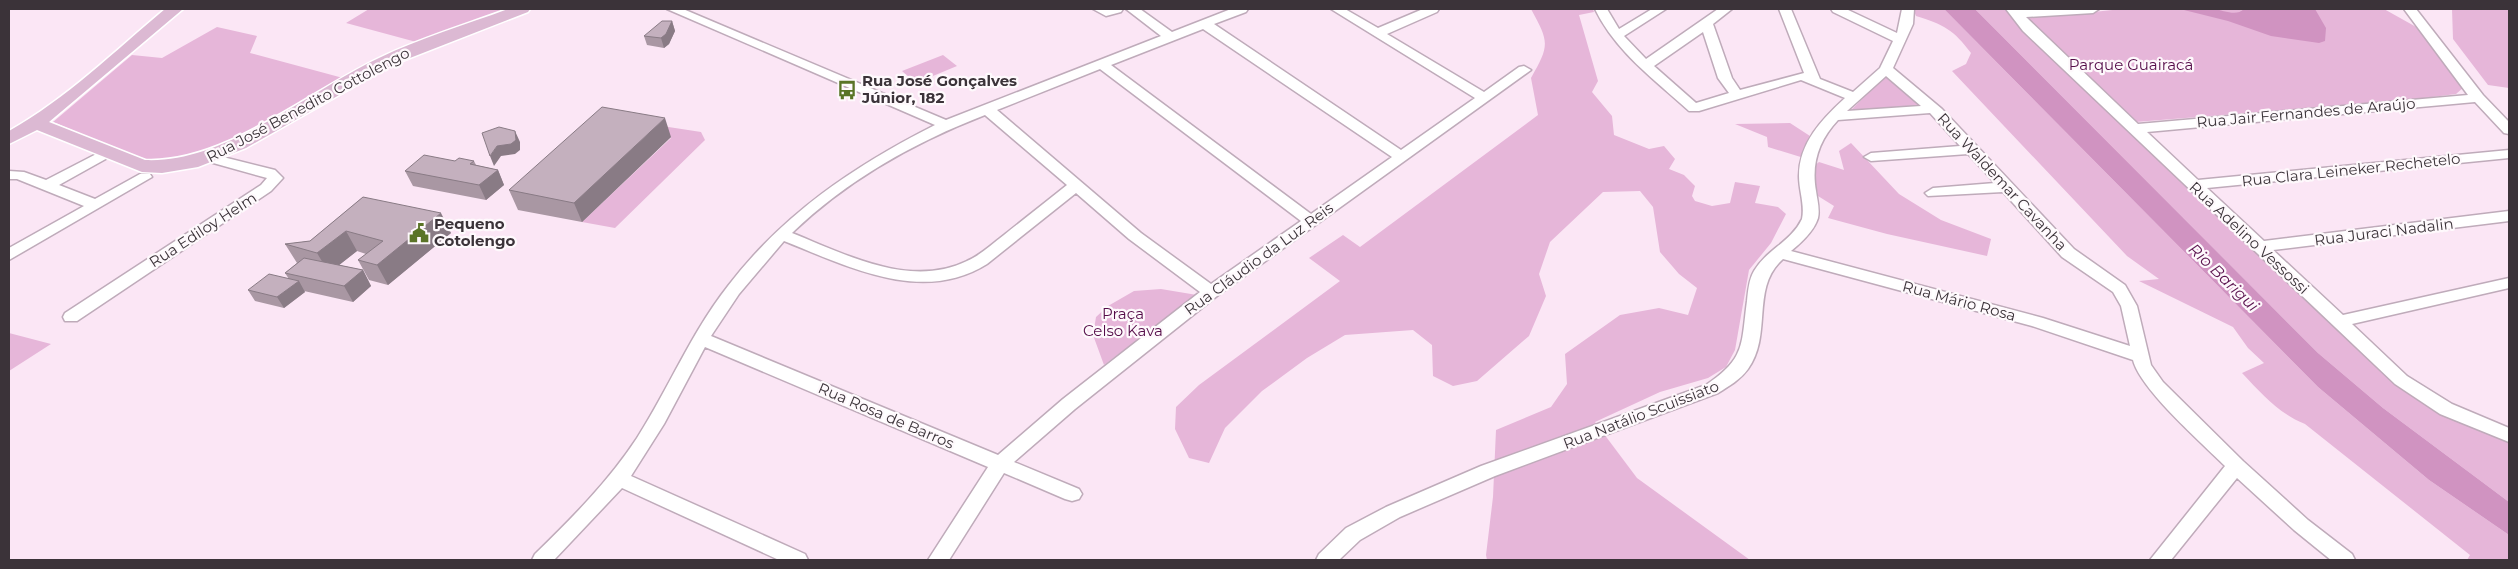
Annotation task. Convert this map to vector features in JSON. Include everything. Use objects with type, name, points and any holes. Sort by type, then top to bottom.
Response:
[{"type":"main road","points":[[9,138],[36,123],[175,9]]},
{"type":"main road","name":"Rua José Benedito Cottolengo","points":[[36,123],[134,164],[151,167],[180,165],[211,158],[386,61],[522,9]]},
{"type":"street","points":[[672,9],[946,125]]},
{"type":"street","points":[[1099,9],[1106,12],[1118,9]]},
{"type":"street","points":[[1132,9],[1176,35]]},
{"type":"street","points":[[1146,9],[1176,35]]},
{"type":"street","points":[[542,560],[619,479],[646,439],[701,338],[733,289],[782,235],[830,193],[902,149],[946,125],[1242,9]]},
{"type":"street","points":[[1337,9],[1484,98]]},
{"type":"street","points":[[1377,33],[1433,9]]},
{"type":"street","points":[[1600,9],[1616,36],[1694,108],[1797,76],[1814,80],[1856,98]]},
{"type":"street","points":[[1616,36],[1660,9]]},
{"type":"street","points":[[1647,65],[1726,9]]},
{"type":"street","points":[[1784,9],[1814,80]]},
{"type":"street","points":[[1837,9],[1900,39]]},
{"type":"street","name":"Rua Natálio Scuissiato","points":[[1326,560],[1353,534],[1392,512],[1488,471],[1676,403],[1726,382],[1741,368],[1746,359],[1758,282],[1766,264],[1800,233],[1810,219],[1811,205],[1806,182],[1810,157],[1817,137],[1836,116],[1886,69],[1890,55],[1907,23],[1908,9]]},
{"type":"street","points":[[2013,11],[2093,9]]},
{"type":"street","points":[[2410,9],[2478,98],[2509,130]]},
{"type":"street","name":"Rua Adelino Vessossi","points":[[2013,11],[2134,129],[2389,370],[2415,390],[2446,409],[2509,435]]},
{"type":"street","points":[[1706,23],[1725,78],[1737,95]]},
{"type":"street","points":[[1204,24],[1401,157]]},
{"type":"street","points":[[1102,65],[1310,222]]},
{"type":"street","name":"Rua Waldemar Cavanha","points":[[1886,69],[1934,109],[2068,253],[2105,277],[2123,294],[2129,306],[2140,356],[2157,386],[2236,466],[2345,560]]},
{"type":"street","name":"Rua Cláudio da Luz Reis","points":[[938,560],[1000,464],[1103,375],[1211,292],[1524,70]]},
{"type":"street","name":"Rua Jair Fernandes de Araújo","points":[[2134,129],[2478,98]]},
{"type":"street","points":[[986,108],[1149,248],[1211,292]]},
{"type":"street","points":[[1836,116],[1934,109]]},
{"type":"street","points":[[1871,157],[1971,149]]},
{"type":"street","points":[[46,186],[106,153]]},
{"type":"street","name":"Rua Clara Leineker Rechetelo","points":[[2194,185],[2509,154]]},
{"type":"street","name":"Rua Ediloy Helm","points":[[71,317],[266,188],[276,178],[270,173],[211,158]]},
{"type":"street","points":[[9,175],[19,175],[96,205]]},
{"type":"street","points":[[9,254],[145,177]]},
{"type":"street","points":[[782,235],[889,274],[924,278],[939,276],[971,266],[983,259],[1076,185]]},
{"type":"street","points":[[1933,193],[2006,187]]},
{"type":"street","name":"Rua Juraci Nadalin","points":[[2259,247],[2509,216]]},
{"type":"street","name":"Rua Mário Rosa","points":[[1777,252],[2036,322],[2140,356]]},
{"type":"street","points":[[2338,322],[2509,283]]},
{"type":"street","name":"Rua Rosa de Barros","points":[[701,338],[1072,494]]},
{"type":"street","points":[[2160,560],[2236,466]]},
{"type":"street","points":[[619,479],[798,560]]},
{"type":"green space","points":[[369,9],[510,9],[420,43],[346,23]]},
{"type":"green space","points":[[1531,9],[1593,9],[1594,12],[1579,15],[1598,81],[1592,92],[1612,116],[1614,135],[1649,149],[1664,146],[1675,159],[1669,169],[1684,175],[1695,186],[1692,196],[1695,201],[1712,206],[1730,203],[1735,182],[1760,186],[1755,203],[1778,207],[1786,214],[1771,243],[1749,270],[1735,350],[1726,367],[1708,378],[1660,392],[1595,422],[1637,478],[1750,560],[1487,560],[1493,497],[1496,430],[1551,407],[1567,384],[1565,354],[1620,315],[1659,308],[1688,315],[1697,288],[1679,274],[1660,252],[1653,207],[1640,191],[1603,192],[1550,242],[1539,274],[1546,296],[1529,336],[1477,381],[1453,386],[1433,376],[1432,345],[1413,330],[1345,335],[1307,358],[1262,391],[1225,428],[1209,463],[1189,458],[1175,429],[1176,407],[1199,385],[1340,281],[1309,258],[1343,235],[1360,247],[1538,115],[1531,78],[1542,58],[1545,44],[1541,29]]},
{"type":"green space","points":[[1913,9],[1944,9],[2318,387],[2429,480],[2509,535],[2509,560],[2467,560],[2470,555],[2305,424],[2278,409],[2242,373],[2264,363],[2248,348],[2233,327],[2139,281],[2159,279],[2127,256],[1952,71],[1966,64],[1971,53],[1959,39],[1941,25],[1916,16]]},
{"type":"green space","name":"Parque Guairacá","points":[[1975,9],[2048,9],[2055,16],[2122,9],[2384,9],[2418,28],[2464,87],[2456,94],[2408,100],[2123,123],[2376,367],[2423,399],[2474,425],[2509,439],[2509,502],[2383,408],[2318,353]]},
{"type":"green space","points":[[2452,9],[2509,9],[2509,88],[2488,85],[2453,39]]},
{"type":"green space","points":[[217,27],[257,36],[250,53],[343,78],[255,130],[206,152],[183,159],[150,160],[107,145],[53,122],[132,55],[162,58]]},
{"type":"green space","points":[[943,55],[957,66],[916,83],[902,71]]},
{"type":"green space","points":[[1886,76],[1920,106],[1850,111]]},
{"type":"green space","points":[[623,120],[701,132],[705,140],[615,228],[582,222],[671,138]]},
{"type":"green space","points":[[1790,123],[1810,136],[1804,158],[1768,147],[1767,137],[1735,124]]},
{"type":"green space","points":[[1851,143],[1899,194],[1941,220],[1991,239],[1987,256],[1887,234],[1828,218],[1834,206],[1818,196],[1813,167],[1819,162],[1844,170],[1839,151]]},
{"type":"green space","name":"Praça Celso Kava","points":[[1161,289],[1197,295],[1104,365],[1093,335],[1096,317],[1108,306],[1134,291]]},
{"type":"green space","points":[[9,333],[51,344],[9,371]]},
{"type":"water","points":[[2209,8],[2237,13],[2244,9],[2315,9],[2326,28],[2325,41],[2319,43],[2271,36],[2228,21],[2180,9]]},
{"type":"water","name":"Rio Barigui","points":[[1944,9],[1975,9],[2318,353],[2383,408],[2509,502],[2509,535],[2429,480],[2318,387]]},
{"type":"building","points":[[662,21],[672,21],[666,34],[661,38],[644,36]]},
{"type":"building","points":[[602,107],[665,118],[574,203],[509,190]]},
{"type":"building","points":[[499,127],[515,131],[516,140],[511,144],[497,146],[490,156],[482,133]]},
{"type":"building","points":[[424,155],[455,161],[459,158],[474,161],[470,164],[498,170],[479,185],[405,171]]},
{"type":"building","points":[[363,197],[441,213],[377,265],[358,260],[383,241],[346,231],[317,253],[285,244],[310,241]]},
{"type":"building","points":[[304,258],[363,270],[344,286],[285,273]]},
{"type":"building","points":[[269,274],[299,281],[277,297],[248,290]]},
{"type":"place","name":"Rua José Gonçalves Júnior, 182","points":[[847,90]]},
{"type":"place","name":"Pequeno Cotolengo","points":[[419,233]]}]
